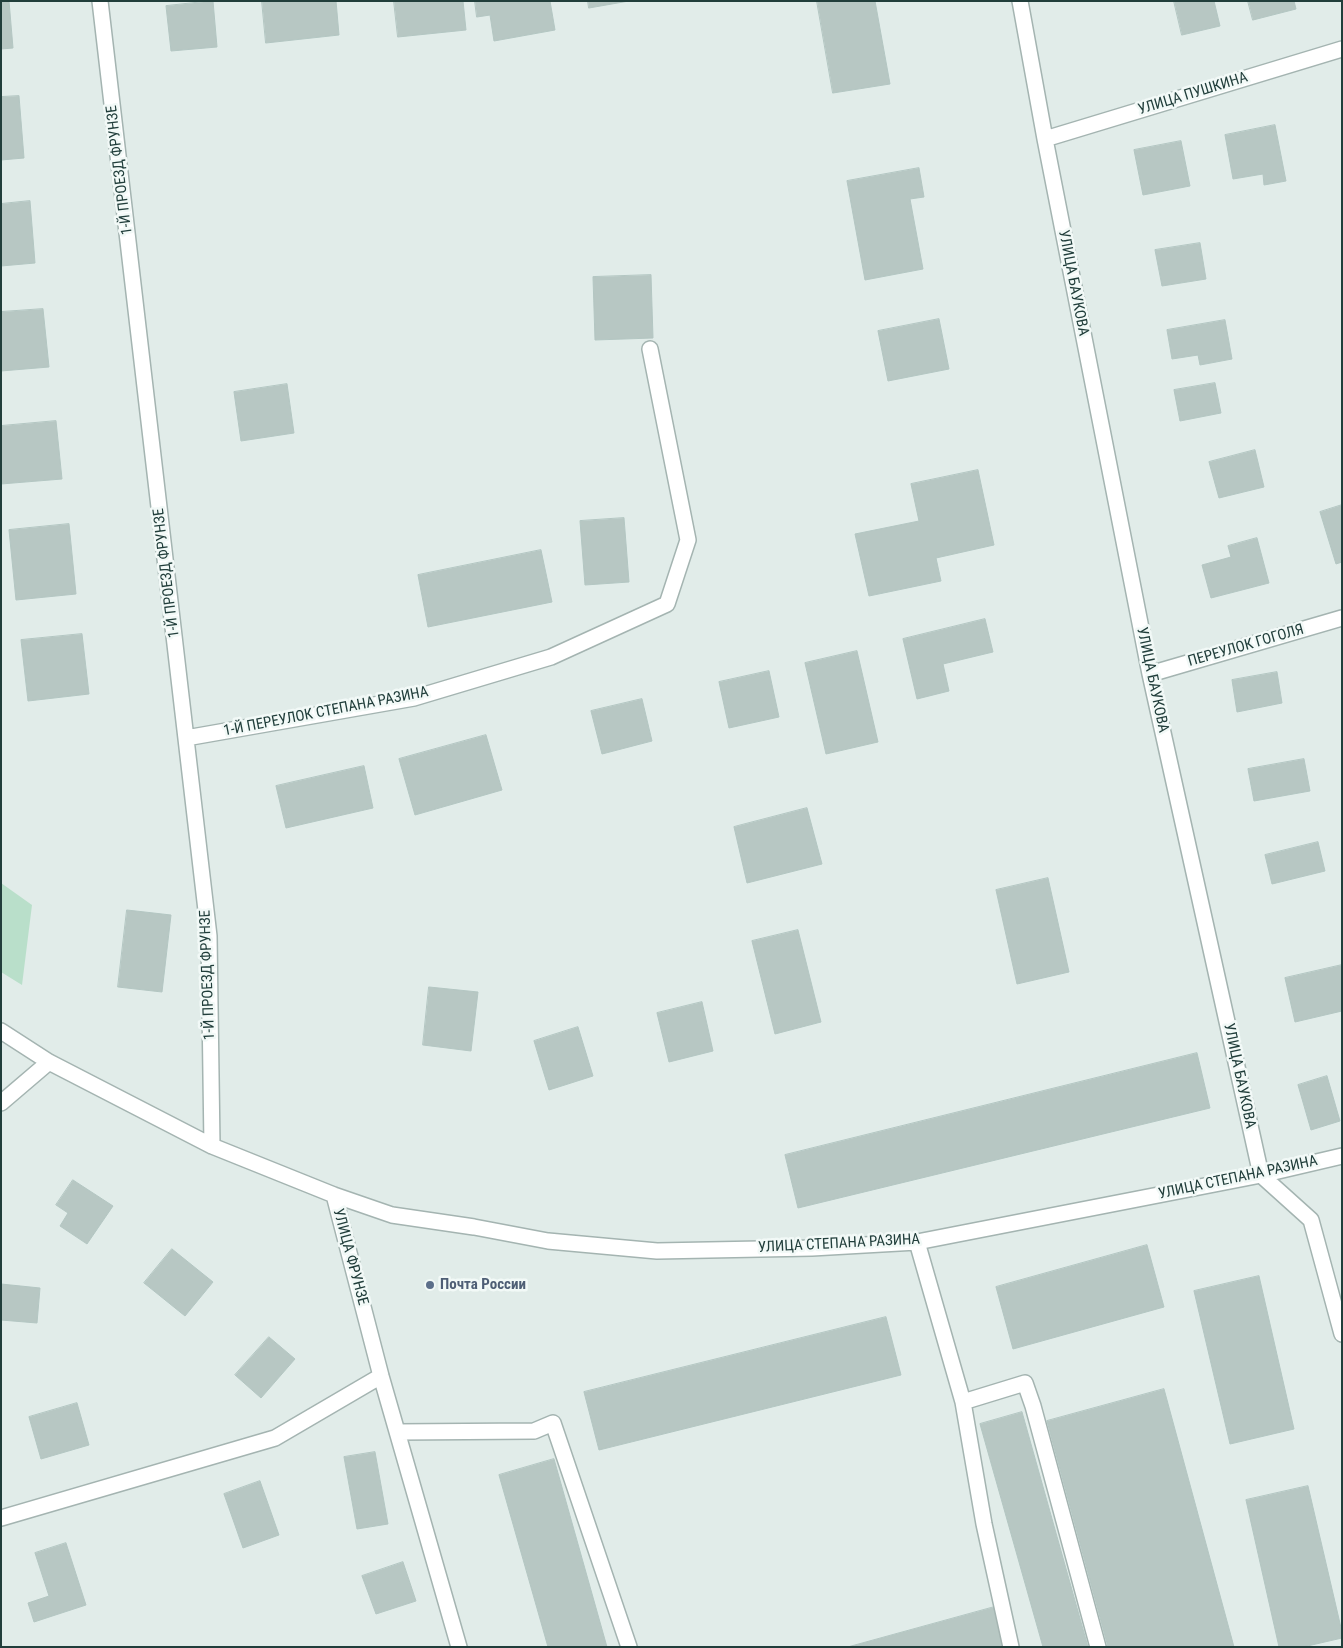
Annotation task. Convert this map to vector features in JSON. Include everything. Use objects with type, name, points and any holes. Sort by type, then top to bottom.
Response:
[{"type":"street","name":"УЛИЦА БАУКОВА","points":[[1020,1],[1045,139],[1150,674],[1261,1176]]},
{"type":"street","name":"1-Й ПРОЕЗД ФРУНЗЕ","points":[[104,3],[209,936],[212,1146]]},
{"type":"street","name":"УЛИЦА ПУШКИНА","points":[[1045,139],[1342,49]]},
{"type":"street","name":"1-Й ПЕРЕУЛОК СТЕПАНА РАЗИНА","points":[[186,738],[414,698],[551,657],[667,604],[688,540],[650,349]]},
{"type":"street","name":"ПЕРЕУЛОК ГОГОЛЯ","points":[[1150,674],[1342,618]]},
{"type":"street","name":"УЛИЦА ФРУНЗЕ","points":[[1,1031],[49,1062],[212,1146],[334,1195],[382,1376],[459,1647]]},
{"type":"street","points":[[1,1103],[49,1062]]},
{"type":"street","name":"УЛИЦА СТЕПАНА РАЗИНА","points":[[334,1195],[392,1215],[474,1227],[548,1241],[657,1251],[812,1248],[917,1242],[1261,1176],[1342,1156]]},
{"type":"street","points":[[1261,1176],[1311,1220],[1342,1334]]},
{"type":"street","points":[[917,1242],[963,1402],[984,1524],[1011,1647]]},
{"type":"street","points":[[1,1518],[275,1438],[382,1376]]},
{"type":"street","points":[[963,1402],[1025,1383],[1033,1406],[1098,1647]]},
{"type":"street","points":[[398,1432],[534,1431],[553,1423],[629,1647]]},
{"type":"green space","points":[[1,883],[32,905],[22,985],[1,972]]},
{"type":"building","points":[[1,1],[9,1],[13,48],[1,49]]},
{"type":"building","points":[[213,1],[217,47],[171,51],[166,6]]},
{"type":"building","points":[[262,1],[336,1],[339,35],[266,43]]},
{"type":"building","points":[[394,1],[463,1],[466,30],[398,37]]},
{"type":"building","points":[[475,1],[550,1],[555,30],[494,41],[490,15],[477,17]]},
{"type":"building","points":[[588,1],[629,1],[589,8]]},
{"type":"building","points":[[817,1],[875,1],[890,84],[833,93]]},
{"type":"building","points":[[1174,1],[1214,1],[1220,26],[1182,35]]},
{"type":"building","points":[[1248,1],[1294,1],[1296,9],[1253,20]]},
{"type":"building","points":[[19,96],[24,158],[1,160],[1,97]]},
{"type":"building","points":[[1275,125],[1286,181],[1264,185],[1263,174],[1233,179],[1225,135]]},
{"type":"building","points":[[1181,141],[1190,186],[1143,195],[1134,150]]},
{"type":"building","points":[[919,168],[924,197],[910,199],[923,269],[865,280],[847,181]]},
{"type":"building","points":[[30,201],[35,263],[1,266],[1,204]]},
{"type":"building","points":[[1200,243],[1206,279],[1162,286],[1155,250]]},
{"type":"building","points":[[651,275],[653,338],[595,340],[593,277]]},
{"type":"building","points":[[43,309],[49,367],[1,371],[1,312]]},
{"type":"building","points":[[939,319],[949,369],[888,381],[878,331]]},
{"type":"building","points":[[1225,320],[1232,359],[1200,365],[1198,355],[1172,359],[1167,330]]},
{"type":"building","points":[[1215,383],[1221,413],[1180,421],[1174,390]]},
{"type":"building","points":[[287,384],[294,433],[241,441],[234,392]]},
{"type":"building","points":[[56,421],[62,479],[1,484],[1,426]]},
{"type":"building","points":[[1255,450],[1264,487],[1219,498],[1209,462]]},
{"type":"building","points":[[978,470],[994,545],[936,558],[941,581],[869,596],[855,534],[919,521],[911,484]]},
{"type":"building","points":[[1342,505],[1342,562],[1336,564],[1320,512]]},
{"type":"building","points":[[624,518],[629,582],[585,585],[580,521]]},
{"type":"building","points":[[69,524],[76,594],[16,600],[9,530]]},
{"type":"building","points":[[1257,538],[1269,583],[1211,598],[1202,565],[1231,557],[1228,546]]},
{"type":"building","points":[[541,550],[552,602],[428,627],[418,575]]},
{"type":"building","points":[[985,619],[993,652],[943,664],[949,691],[917,699],[903,639]]},
{"type":"building","points":[[82,634],[89,694],[28,701],[21,640]]},
{"type":"building","points":[[857,651],[878,742],[826,754],[805,663]]},
{"type":"building","points":[[769,671],[779,717],[729,728],[719,682]]},
{"type":"building","points":[[1277,672],[1282,703],[1237,712],[1232,680]]},
{"type":"building","points":[[642,699],[652,741],[602,754],[591,711]]},
{"type":"building","points":[[486,735],[502,790],[415,815],[399,759]]},
{"type":"building","points":[[1304,759],[1310,791],[1254,801],[1248,769]]},
{"type":"building","points":[[364,766],[373,808],[286,828],[276,786]]},
{"type":"building","points":[[807,808],[822,864],[747,883],[734,827]]},
{"type":"building","points":[[1318,842],[1325,871],[1272,884],[1265,855]]},
{"type":"building","points":[[1048,878],[1069,972],[1017,984],[996,890]]},
{"type":"building","points":[[127,910],[171,915],[162,992],[118,987]]},
{"type":"building","points":[[798,930],[821,1022],[775,1034],[752,941]]},
{"type":"building","points":[[1342,965],[1342,1011],[1295,1022],[1285,978]]},
{"type":"building","points":[[429,987],[478,992],[471,1051],[423,1045]]},
{"type":"building","points":[[702,1002],[713,1051],[669,1062],[657,1013]]},
{"type":"building","points":[[578,1027],[593,1076],[549,1090],[534,1041]]},
{"type":"building","points":[[1197,1053],[1210,1108],[798,1208],[785,1155]]},
{"type":"building","points":[[1327,1076],[1340,1121],[1311,1130],[1298,1085]]},
{"type":"building","points":[[73,1180],[113,1206],[87,1244],[60,1226],[68,1213],[56,1205]]},
{"type":"building","points":[[1147,1245],[1164,1307],[1013,1349],[996,1287]]},
{"type":"building","points":[[172,1249],[213,1282],[185,1316],[144,1283]]},
{"type":"building","points":[[1259,1276],[1294,1429],[1230,1444],[1194,1291]]},
{"type":"building","points":[[1,1284],[40,1288],[37,1323],[1,1320]]},
{"type":"building","points":[[886,1317],[901,1375],[599,1450],[584,1392]]},
{"type":"building","points":[[269,1337],[295,1359],[261,1398],[235,1375]]},
{"type":"building","points":[[1164,1389],[1234,1647],[1108,1647],[1047,1421]]},
{"type":"building","points":[[77,1403],[89,1445],[41,1459],[29,1417]]},
{"type":"building","points":[[1022,1412],[1088,1647],[1043,1647],[980,1424]]},
{"type":"building","points":[[375,1452],[388,1524],[357,1529],[344,1457]]},
{"type":"building","points":[[554,1459],[607,1647],[548,1647],[499,1475]]},
{"type":"building","points":[[260,1481],[279,1535],[243,1548],[224,1494]]},
{"type":"building","points":[[1308,1486],[1342,1638],[1303,1647],[1279,1647],[1246,1500]]},
{"type":"building","points":[[66,1543],[86,1605],[34,1622],[28,1603],[49,1596],[35,1553]]},
{"type":"building","points":[[403,1562],[416,1601],[376,1614],[362,1576]]},
{"type":"building","points":[[998,1606],[1009,1647],[848,1647]]},
{"type":"place","name":"Почта России","points":[[430,1285]]}]
